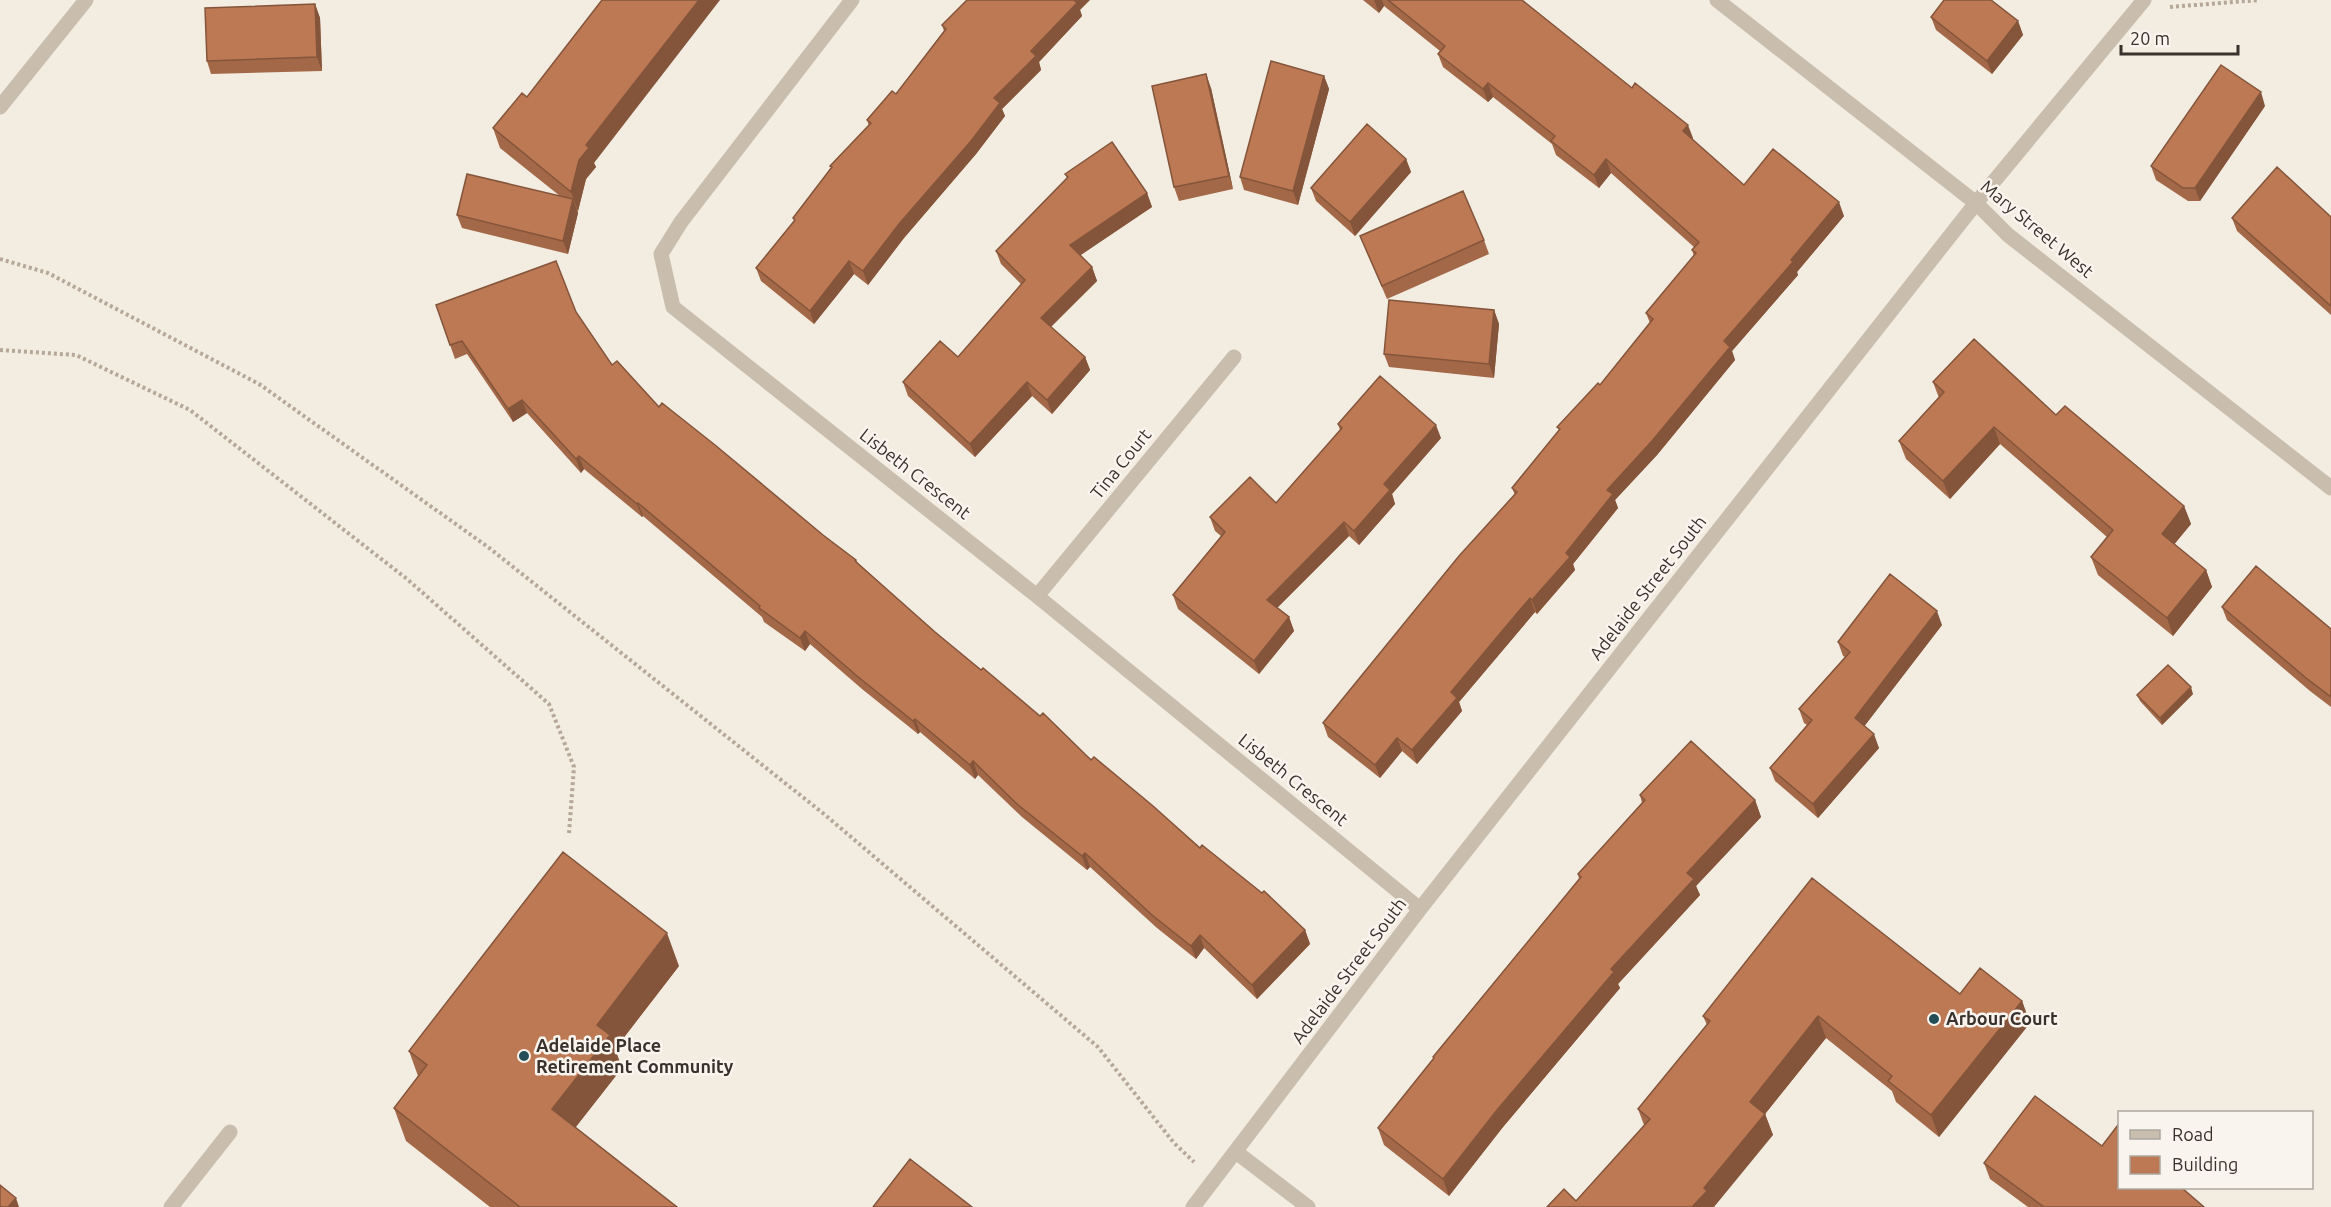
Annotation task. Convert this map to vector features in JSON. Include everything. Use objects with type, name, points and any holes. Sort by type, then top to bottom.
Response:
[{"type":"street","points":[[0,107],[86,0]]},
{"type":"street","name":"Lisbeth Crescent","points":[[852,0],[681,222],[661,254],[673,307],[1037,596],[1420,909]]},
{"type":"street","name":"Mary Street West","points":[[1717,0],[1976,203],[2008,235],[2331,488]]},
{"type":"street","name":"Adelaide Street South","points":[[1193,1207],[1420,909],[1976,203],[2140,5]]},
{"type":"street","name":"Tina Court","points":[[1037,596],[1234,357]]},
{"type":"street","points":[[171,1207],[230,1132]]},
{"type":"street","points":[[1236,1152],[1308,1207]]},
{"type":"path","points":[[2140,5],[2259,0]]},
{"type":"path","points":[[0,259],[48,273],[259,384],[488,547],[824,814],[1098,1047],[1174,1143],[1213,1180]]},
{"type":"path","points":[[0,350],[76,355],[190,410],[407,579],[549,704],[574,767],[569,833]]},
{"type":"building","points":[[602,0],[699,0],[586,145],[589,148],[579,160],[571,192],[493,128],[522,93],[527,97]]},
{"type":"building","points":[[967,0],[1074,0],[1077,3],[1031,51],[1036,56],[994,98],[1000,103],[971,141],[899,224],[863,271],[849,261],[810,311],[756,268],[795,220],[793,218],[832,167],[830,166],[871,123],[867,120],[892,91],[896,94],[946,29],[942,25]]},
{"type":"building","points":[[1388,0],[1522,0],[1632,88],[1635,83],[1688,125],[1683,131],[1744,185],[1773,149],[1839,202],[1791,260],[1793,262],[1724,341],[1730,347],[1652,441],[1607,490],[1613,494],[1566,553],[1570,557],[1532,600],[1530,598],[1451,692],[1457,698],[1412,750],[1397,738],[1375,765],[1323,723],[1459,556],[1517,492],[1512,488],[1560,429],[1557,427],[1598,383],[1600,385],[1653,319],[1646,313],[1696,253],[1692,250],[1699,242],[1606,159],[1594,175],[1551,141],[1555,136],[1488,83],[1483,89],[1438,54],[1445,46]]},
{"type":"building","points":[[1944,0],[1991,0],[2018,21],[1987,61],[1931,17]]},
{"type":"building","points":[[315,4],[317,57],[207,61],[205,8]]},
{"type":"building","points":[[1271,61],[1324,76],[1293,191],[1240,177]]},
{"type":"building","points":[[2221,65],[2261,92],[2195,188],[2183,188],[2151,166]]},
{"type":"building","points":[[1206,74],[1229,176],[1174,187],[1152,86]]},
{"type":"building","points":[[1367,124],[1406,159],[1350,222],[1311,188]]},
{"type":"building","points":[[1112,142],[1147,193],[1070,245],[1092,267],[1041,318],[1085,357],[1047,400],[1027,382],[970,444],[903,382],[940,341],[958,357],[1025,280],[996,251],[1068,177],[1065,174]]},
{"type":"building","points":[[2277,167],[2331,217],[2331,306],[2232,218]]},
{"type":"building","points":[[467,174],[573,199],[563,241],[457,215]]},
{"type":"building","points":[[1463,191],[1484,240],[1382,286],[1360,236]]},
{"type":"building","points":[[556,261],[576,312],[612,365],[617,361],[659,407],[662,403],[715,445],[856,560],[935,632],[981,670],[983,668],[1040,716],[1043,713],[1091,760],[1094,757],[1200,848],[1202,845],[1262,893],[1264,891],[1305,930],[1252,985],[1200,935],[1191,946],[1152,915],[1085,853],[1082,856],[1017,804],[973,761],[970,765],[915,719],[913,721],[805,631],[800,638],[759,608],[760,606],[638,503],[579,456],[576,459],[522,400],[508,409],[462,341],[450,345],[436,305]]},
{"type":"building","points":[[1389,300],[1494,310],[1489,364],[1384,354]]},
{"type":"building","points":[[1974,339],[2056,415],[2065,406],[2184,506],[2162,534],[2206,570],[2167,618],[2091,557],[2113,530],[1994,427],[1943,481],[1899,441],[1944,392],[1933,382]]},
{"type":"building","points":[[1380,376],[1436,425],[1384,484],[1390,490],[1354,531],[1344,522],[1267,600],[1289,617],[1254,661],[1173,595],[1225,532],[1210,517],[1250,477],[1276,503],[1342,428],[1338,424]]},
{"type":"building","points":[[2256,566],[2331,629],[2331,697],[2222,607]]},
{"type":"building","points":[[1890,574],[1937,611],[1855,718],[1874,734],[1813,804],[1770,768],[1812,720],[1799,709],[1850,652],[1838,642]]},
{"type":"building","points":[[2168,665],[2191,687],[2160,718],[2137,695]]},
{"type":"building","points":[[1691,741],[1755,800],[1687,873],[1694,879],[1611,969],[1614,972],[1497,1110],[1443,1179],[1378,1128],[1433,1057],[1581,877],[1578,874],[1645,800],[1640,795]]},
{"type":"building","name":"Adelaide Place Retirement Community","points":[[563,852],[667,933],[597,1025],[610,1035],[552,1109],[677,1207],[520,1207],[394,1108],[427,1065],[409,1051]]},
{"type":"building","points":[[1812,878],[1960,994],[1980,968],[2022,1001],[1931,1115],[1888,1081],[1892,1076],[1818,1016],[1750,1102],[1765,1114],[1704,1188],[1707,1191],[1692,1207],[1547,1207],[1564,1189],[1576,1201],[1650,1119],[1638,1109],[1710,1021],[1703,1016]]},
{"type":"building","points":[[2035,1096],[2102,1146],[2118,1125],[2118,1189],[2183,1189],[2204,1207],[2044,1207],[1984,1163]]},
{"type":"building","points":[[910,1159],[972,1207],[873,1207]]},
{"type":"building","points":[[0,1185],[16,1198],[8,1207],[0,1207]]},
{"type":"place","name":"Arbour Court","points":[[1934,1019]]},
{"type":"place","name":"Adelaide Place Retirement Community","points":[[524,1056]]}]
